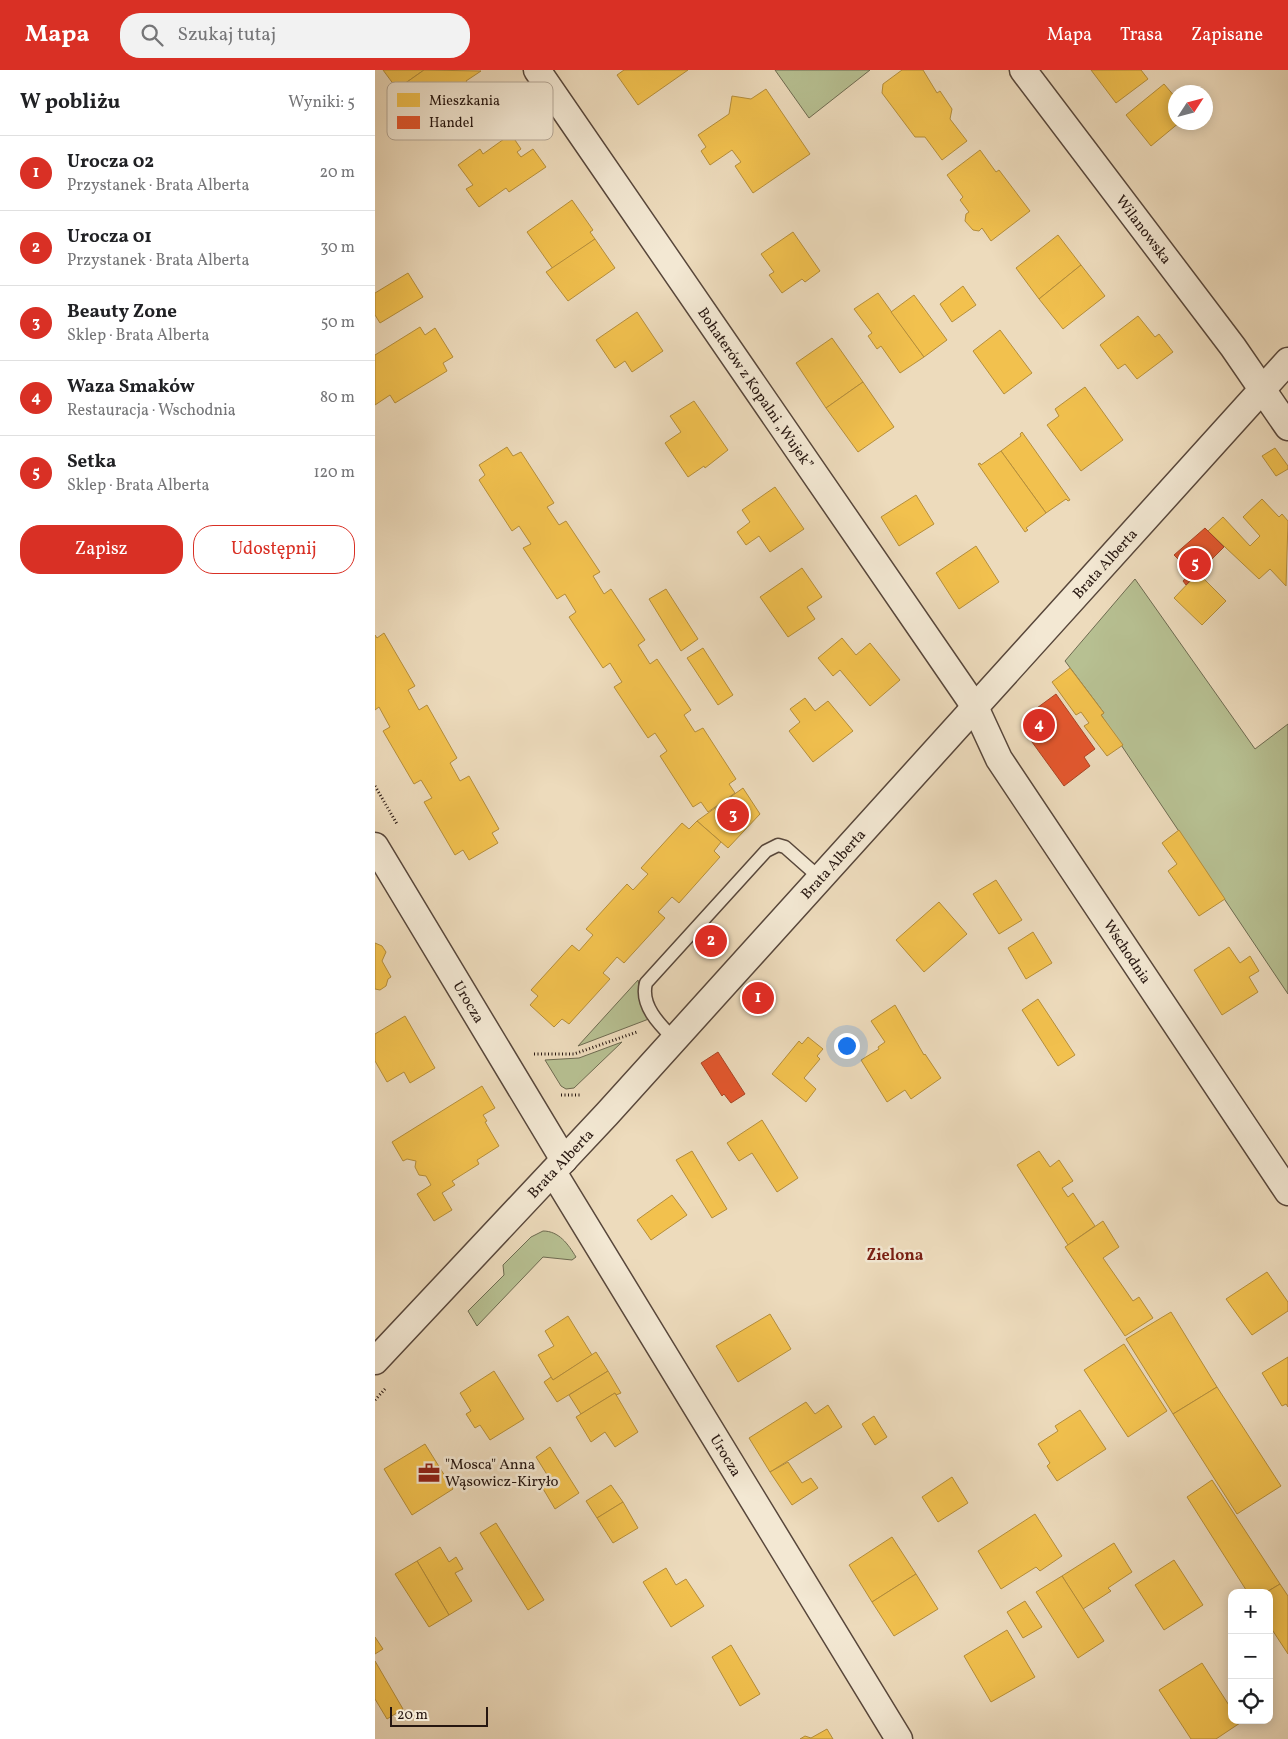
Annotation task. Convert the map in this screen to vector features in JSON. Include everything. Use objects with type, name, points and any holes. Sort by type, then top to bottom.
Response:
[{"type":"street","name":"Bohaterów z Kopalni „Wujek”","points":[[537,70],[545,82]]},
{"type":"street","name":"Wilanowska","points":[[1023,70],[1233,348],[1288,427]]},
{"type":"street","name":"Bohaterów z Kopalni „Wujek”","points":[[553,93],[975,707]]},
{"type":"street","name":"Brata Alberta","points":[[375,1362],[558,1166],[1288,361]]},
{"type":"street","name":"Wschodnia","points":[[975,707],[999,758],[1288,1192]]},
{"type":"street","name":"Urocza","points":[[375,846],[558,1166],[899,1739]]},
{"type":"lane","points":[[673,1038],[652,1015],[645,992],[646,983],[766,851],[778,846],[785,847],[820,878]]},
{"type":"path","points":[[534,1054],[574,1054],[642,1030]]},
{"type":"green space","points":[[775,70],[870,70],[809,118]]},
{"type":"green space","points":[[1135,579],[1255,749],[1288,724],[1288,994],[1101,715],[1104,713],[1065,661]]},
{"type":"green space","points":[[638,980],[640,991],[654,1017],[578,1046]]},
{"type":"green space","points":[[622,1042],[574,1088],[566,1089],[561,1086],[545,1060],[579,1058]]},
{"type":"green space","points":[[543,1231],[554,1233],[558,1236],[566,1243],[576,1257],[572,1260],[543,1257],[477,1326],[468,1311],[504,1275],[503,1265],[531,1237]]},
{"type":"building: Mieszkania","points":[[383,70],[424,70],[407,82],[392,82]]},
{"type":"building: Mieszkania","points":[[424,70],[481,71],[467,82],[407,82]]},
{"type":"building: Mieszkania","points":[[624,70],[688,70],[638,105],[617,75]]},
{"type":"building: Mieszkania","points":[[902,70],[923,70],[937,93],[940,91],[952,109],[950,119],[967,141],[942,160],[925,137],[915,137],[882,93],[883,84]]},
{"type":"building: Mieszkania","points":[[1091,70],[1141,70],[1148,79],[1116,103]]},
{"type":"building: Mieszkania","points":[[1164,84],[1168,89],[1168,130],[1170,130],[1151,146],[1126,115]]},
{"type":"building: Mieszkania","points":[[766,89],[810,154],[753,193],[735,166],[741,162],[732,150],[710,165],[701,151],[706,147],[698,135],[729,114],[732,96],[751,99]]},
{"type":"building: Mieszkania","points":[[503,140],[515,140],[521,149],[517,152],[521,157],[533,149],[546,167],[509,192],[506,188],[479,207],[466,189],[473,185],[458,165],[480,149],[483,154]]},
{"type":"building: Mieszkania","points":[[980,150],[996,172],[999,170],[1030,211],[991,241],[982,228],[979,231],[973,230],[965,221],[966,214],[969,212],[960,200],[963,197],[947,175]]},
{"type":"building: Mieszkania","points":[[572,200],[593,230],[590,232],[595,239],[553,269],[527,232]]},
{"type":"building: Mieszkania","points":[[793,232],[820,271],[805,282],[802,279],[782,293],[769,275],[774,272],[761,254]]},
{"type":"building: Mieszkania","points":[[1058,235],[1081,265],[1039,299],[1016,268]]},
{"type":"building: Mieszkania","points":[[595,239],[615,268],[568,301],[546,272]]},
{"type":"building: Mieszkania","points":[[1081,265],[1105,296],[1063,329],[1039,299]]},
{"type":"building: Mieszkania","points":[[408,273],[423,297],[380,323],[375,315],[375,293]]},
{"type":"building: Mieszkania","points":[[963,286],[976,305],[952,322],[940,304]]},
{"type":"building: Mieszkania","points":[[878,293],[924,357],[900,373],[881,346],[877,349],[868,336],[872,333],[854,309]]},
{"type":"building: Mieszkania","points":[[914,295],[947,340],[924,357],[891,312]]},
{"type":"building: Mieszkania","points":[[637,312],[663,351],[632,372],[625,361],[615,368],[596,340]]},
{"type":"building: Mieszkania","points":[[1138,316],[1155,337],[1159,334],[1173,352],[1137,379],[1125,364],[1118,369],[1100,345]]},
{"type":"building: Mieszkania","points":[[420,327],[425,335],[435,328],[453,357],[443,363],[447,371],[395,403],[390,395],[375,405],[375,355]]},
{"type":"building: Mieszkania","points":[[1000,330],[1032,373],[1004,394],[973,351]]},
{"type":"building: Mieszkania","points":[[832,338],[863,382],[826,408],[796,363]]},
{"type":"building: Mieszkania","points":[[863,382],[894,427],[858,452],[826,408]]},
{"type":"building: Mieszkania","points":[[1085,387],[1123,440],[1081,471],[1047,425],[1059,416],[1055,409]]},
{"type":"building: Mieszkania","points":[[694,401],[728,450],[705,468],[704,466],[688,477],[665,443],[681,432],[670,416]]},
{"type":"building: Mieszkania","points":[[1022,432],[1070,500],[1066,499],[1046,513],[1001,451],[1021,436]]},
{"type":"building: Mieszkania","points":[[507,447],[513,456],[521,452],[554,503],[547,507],[559,525],[566,521],[600,572],[593,576],[604,594],[611,589],[645,640],[638,645],[650,664],[657,659],[691,710],[684,715],[695,732],[703,728],[736,779],[729,784],[735,793],[708,812],[701,802],[693,807],[660,756],[667,751],[655,733],[648,738],[614,687],[622,682],[610,663],[603,668],[569,617],[576,612],[565,594],[557,599],[523,548],[531,544],[519,526],[512,531],[479,480],[485,475],[479,465]]},
{"type":"building: Mieszkania","points":[[1275,448],[1288,466],[1288,469],[1276,476],[1262,456]]},
{"type":"building: Mieszkania","points":[[1001,451],[1046,513],[1026,528],[1028,530],[1025,532],[978,464],[980,463],[981,465]]},
{"type":"building: Mieszkania","points":[[775,487],[804,529],[770,552],[759,536],[746,545],[737,532],[750,522],[742,510]]},
{"type":"building: Mieszkania","points":[[916,495],[934,524],[899,546],[881,517]]},
{"type":"building: Mieszkania","points":[[1262,499],[1279,517],[1282,514],[1288,521],[1286,586],[1270,569],[1259,579],[1208,531],[1223,517],[1250,546],[1260,536],[1243,517]]},
{"type":"building: Mieszkania","points":[[976,546],[999,582],[959,609],[936,573]]},
{"type":"building: Mieszkania","points":[[802,568],[822,597],[807,607],[815,619],[788,637],[760,597]]},
{"type":"building: Mieszkania","points":[[1198,573],[1226,601],[1202,625],[1174,598]]},
{"type":"building: Mieszkania","points":[[666,589],[698,639],[681,651],[649,599]]},
{"type":"building: Mieszkania","points":[[384,633],[415,686],[408,690],[419,710],[427,705],[457,758],[450,763],[460,781],[469,776],[499,829],[492,833],[498,843],[469,860],[463,850],[455,855],[424,802],[432,798],[421,780],[414,784],[383,731],[390,727],[379,707],[375,710],[375,635],[377,638]]},
{"type":"building: Mieszkania","points":[[842,638],[856,655],[870,643],[900,680],[870,706],[840,670],[833,676],[818,658]]},
{"type":"building: Mieszkania","points":[[703,648],[733,695],[718,705],[687,658]]},
{"type":"building: Mieszkania","points":[[1070,668],[1104,713],[1101,715],[1123,745],[1107,756],[1084,726],[1089,723],[1081,712],[1076,715],[1052,682]]},
{"type":"building: Mieszkania","points":[[805,698],[815,711],[828,701],[853,731],[813,762],[789,731],[800,722],[790,709]]},
{"type":"building: Mieszkania","points":[[743,788],[760,814],[728,848],[697,821]]},
{"type":"building: Mieszkania","points":[[697,821],[721,842],[714,851],[720,857],[679,903],[672,897],[658,912],[665,918],[624,963],[617,957],[603,973],[610,979],[569,1024],[562,1019],[554,1027],[530,1005],[538,996],[531,990],[572,945],[579,951],[593,935],[586,929],[627,884],[633,890],[648,874],[641,868],[682,823],[689,829]]},
{"type":"building: Mieszkania","points":[[1179,830],[1225,899],[1199,916],[1168,871],[1177,864],[1162,843]]},
{"type":"building: Mieszkania","points":[[996,880],[1022,920],[999,934],[973,894]]},
{"type":"building: Mieszkania","points":[[939,902],[967,934],[924,972],[896,940]]},
{"type":"building: Mieszkania","points":[[1033,932],[1052,963],[1026,979],[1008,948]]},
{"type":"building: Mieszkania","points":[[375,943],[382,946],[386,952],[382,961],[391,977],[388,979],[386,986],[380,990],[375,989]]},
{"type":"building: Mieszkania","points":[[1229,947],[1240,963],[1250,956],[1259,971],[1249,977],[1258,992],[1222,1015],[1194,970]]},
{"type":"building: Mieszkania","points":[[1038,999],[1075,1055],[1058,1066],[1022,1010]]},
{"type":"building: Mieszkania","points":[[895,1005],[924,1055],[941,1078],[911,1099],[905,1090],[887,1102],[861,1060],[879,1049],[878,1047],[885,1042],[871,1021]]},
{"type":"building: Mieszkania","points":[[405,1016],[435,1068],[410,1083],[404,1072],[387,1082],[375,1061],[375,1034]]},
{"type":"building: Mieszkania","points":[[808,1037],[823,1049],[817,1056],[820,1059],[804,1078],[816,1089],[806,1102],[772,1074],[799,1041],[802,1044]]},
{"type":"building: Mieszkania","points":[[482,1086],[495,1108],[483,1115],[499,1146],[477,1160],[479,1164],[452,1181],[455,1185],[442,1193],[452,1210],[434,1221],[417,1194],[431,1185],[426,1176],[419,1175],[415,1167],[416,1161],[407,1159],[403,1161],[392,1142]]},
{"type":"building: Mieszkania","points":[[762,1120],[798,1178],[777,1192],[752,1153],[739,1161],[727,1143]]},
{"type":"building: Mieszkania","points":[[692,1151],[727,1209],[712,1218],[676,1160]]},
{"type":"building: Mieszkania","points":[[1039,1151],[1050,1167],[1059,1160],[1073,1181],[1062,1188],[1068,1197],[1073,1193],[1095,1226],[1068,1245],[1017,1165]]},
{"type":"building: Mieszkania","points":[[672,1195],[687,1215],[651,1240],[637,1220]]},
{"type":"building: Mieszkania","points":[[1103,1221],[1119,1247],[1103,1258],[1133,1301],[1139,1297],[1153,1318],[1125,1336],[1065,1247]]},
{"type":"building: Mieszkania","points":[[1267,1272],[1288,1302],[1288,1311],[1252,1335],[1226,1299]]},
{"type":"building: Mieszkania","points":[[1171,1312],[1217,1387],[1173,1414],[1126,1339]]},
{"type":"building: Mieszkania","points":[[770,1314],[791,1349],[738,1382],[716,1346]]},
{"type":"building: Mieszkania","points":[[568,1316],[592,1355],[553,1380],[538,1355],[554,1346],[545,1331]]},
{"type":"building: Mieszkania","points":[[1124,1344],[1167,1411],[1128,1437],[1084,1370]]},
{"type":"building: Mieszkania","points":[[596,1352],[608,1371],[557,1402],[544,1382],[551,1377],[553,1380]]},
{"type":"building: Mieszkania","points":[[1288,1357],[1288,1407],[1286,1404],[1282,1406],[1262,1373]]},
{"type":"building: Mieszkania","points":[[494,1371],[524,1419],[490,1440],[480,1425],[475,1428],[466,1414],[471,1411],[460,1393]]},
{"type":"building: Mieszkania","points":[[608,1371],[621,1393],[616,1395],[615,1393],[581,1414],[569,1395]]},
{"type":"building: Mieszkania","points":[[1217,1387],[1281,1486],[1237,1514],[1173,1414]]},
{"type":"building: Mieszkania","points":[[615,1393],[638,1432],[615,1447],[605,1432],[591,1442],[576,1417]]},
{"type":"building: Mieszkania","points":[[806,1402],[815,1414],[828,1405],[842,1427],[770,1472],[749,1438]]},
{"type":"building: Mieszkania","points":[[1080,1410],[1106,1449],[1057,1481],[1047,1466],[1050,1463],[1038,1444],[1058,1431],[1055,1426]]},
{"type":"building: Mieszkania","points":[[874,1416],[887,1437],[875,1445],[862,1424]]},
{"type":"building: Mieszkania","points":[[425,1444],[453,1489],[412,1515],[384,1469]]},
{"type":"building: Mieszkania","points":[[550,1447],[579,1493],[555,1509],[542,1487],[551,1481],[536,1457]]},
{"type":"building: Mieszkania","points":[[788,1462],[802,1483],[811,1478],[818,1488],[792,1505],[770,1472]]},
{"type":"building: Mieszkania","points":[[952,1477],[968,1503],[938,1522],[922,1497]]},
{"type":"building: Mieszkania","points":[[1212,1480],[1280,1584],[1272,1589],[1245,1589],[1187,1497]]},
{"type":"building: Mieszkania","points":[[611,1485],[623,1502],[597,1518],[586,1501]]},
{"type":"building: Mieszkania","points":[[623,1502],[638,1528],[613,1543],[597,1518]]},
{"type":"building: Mieszkania","points":[[1035,1514],[1062,1556],[1040,1571],[1036,1567],[1001,1589],[978,1551]]},
{"type":"building: Mieszkania","points":[[496,1523],[544,1600],[528,1610],[480,1533]]},
{"type":"building: Mieszkania","points":[[892,1537],[916,1574],[872,1602],[849,1565]]},
{"type":"building: Mieszkania","points":[[1114,1543],[1132,1572],[1108,1588],[1111,1591],[1083,1609],[1062,1576]]},
{"type":"building: Mieszkania","points":[[440,1547],[449,1562],[456,1557],[463,1569],[455,1573],[472,1601],[449,1615],[417,1561]]},
{"type":"building: Mieszkania","points":[[1174,1560],[1203,1605],[1164,1630],[1135,1585]]},
{"type":"building: Mieszkania","points":[[417,1561],[449,1615],[429,1627],[395,1574]]},
{"type":"building: Mieszkania","points":[[666,1568],[676,1585],[686,1579],[704,1606],[671,1627],[643,1582]]},
{"type":"building: Mieszkania","points":[[916,1574],[938,1609],[894,1636],[872,1602]]},
{"type":"building: Mieszkania","points":[[1062,1576],[1104,1641],[1078,1658],[1036,1592]]},
{"type":"building: Mieszkania","points":[[1280,1584],[1288,1596],[1288,1654],[1273,1631],[1272,1589]]},
{"type":"building: Mieszkania","points":[[1025,1601],[1042,1627],[1023,1638],[1007,1612]]},
{"type":"building: Mieszkania","points":[[1007,1630],[1035,1677],[991,1702],[964,1656]]},
{"type":"building: Mieszkania","points":[[375,1637],[383,1649],[375,1654]]},
{"type":"building: Mieszkania","points":[[731,1645],[760,1694],[740,1706],[712,1657]]},
{"type":"building: Mieszkania","points":[[375,1661],[403,1709],[387,1719],[375,1699]]},
{"type":"building: Mieszkania","points":[[1202,1663],[1228,1704],[1228,1724],[1238,1724],[1216,1739],[1191,1739],[1159,1690]]},
{"type":"building: Mieszkania","points":[[827,1729],[833,1739],[800,1739],[805,1736],[811,1738]]},
{"type":"building: Handel","points":[[1205,528],[1224,547],[1186,585],[1183,581],[1191,572],[1174,555]]},
{"type":"building: Handel","points":[[1056,694],[1095,749],[1084,757],[1090,766],[1064,786],[1024,731],[1026,716]]},
{"type":"building: Handel","points":[[718,1052],[745,1094],[731,1103],[724,1094],[722,1096],[701,1063]]},
{"type":"place","name":"Setka","points":[[1195,564]]},
{"type":"place","name":"Waza Smaków","points":[[1039,725]]},
{"type":"place","name":"Beauty Zone","points":[[733,815]]},
{"type":"place","name":"Urocza 01","points":[[711,941]]},
{"type":"place","name":"Urocza 02","points":[[758,998]]},
{"type":"place","name":"\"Mosca\" Anna Wąsowicz-Kiryło","points":[[429,1473]]},
{"type":"district","name":"Zielona","points":[[895,1254]]}]
